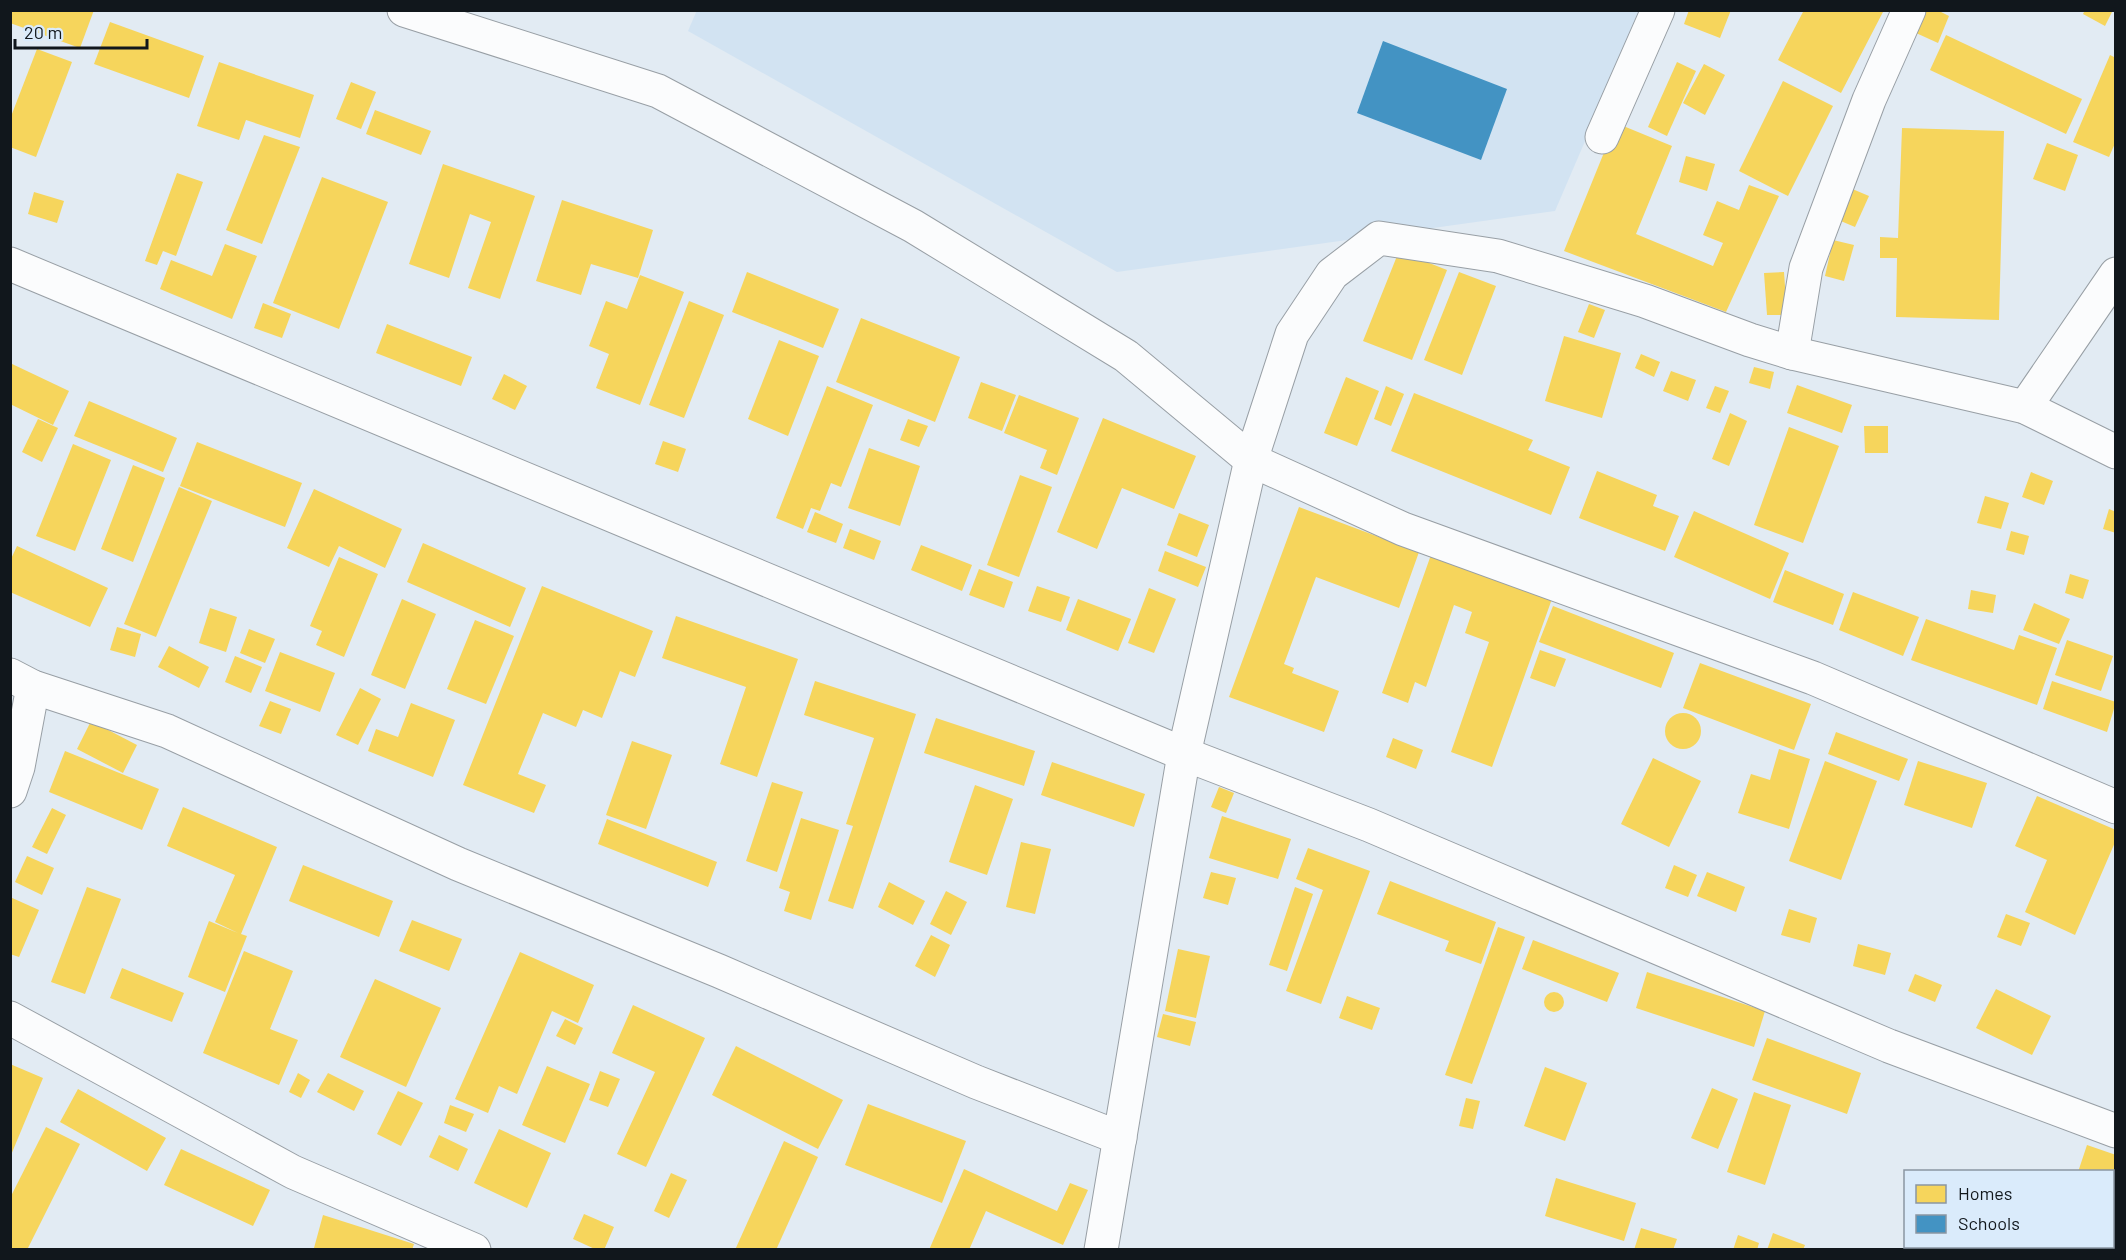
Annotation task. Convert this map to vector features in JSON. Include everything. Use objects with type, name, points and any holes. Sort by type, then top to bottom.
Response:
[{"type":"street","points":[[404,10],[658,91],[913,226],[1126,356],[1251,460],[1403,529],[1813,678],[2115,807]]},
{"type":"street","points":[[1602,137],[1658,10]]},
{"type":"street","points":[[1792,353],[1806,268],[1869,100],[1909,10]]},
{"type":"street","points":[[1101,1250],[1184,754],[1251,460],[1292,334],[1332,274],[1379,238],[1498,256],[1645,300],[1750,340],[1792,353],[2025,407],[2115,452]]},
{"type":"street","points":[[10,264],[1184,754],[1369,825],[1889,1046],[2115,1131]]},
{"type":"street","points":[[2025,407],[2115,273]]},
{"type":"street","points":[[10,791],[18,767],[22,681],[167,731],[458,864],[718,971],[976,1082],[1120,1138]]},
{"type":"street","points":[[10,1018],[293,1172],[474,1250]]},
{"type":"shaded area","points":[[697,10],[1641,11],[1555,211],[1117,272],[688,31]]},
{"type":"building: Homes","points":[[10,10],[94,10],[80,48],[10,23]]},
{"type":"building: Homes","points":[[1689,10],[1731,10],[1720,38],[1684,24]]},
{"type":"building: Homes","points":[[1804,10],[1884,10],[1841,93],[1778,60]]},
{"type":"building: Homes","points":[[1926,10],[1937,10],[1949,16],[1938,43],[1916,33]]},
{"type":"building: Homes","points":[[2085,10],[2113,10],[2105,26],[2083,14]]},
{"type":"building: Homes","points":[[110,22],[204,56],[189,98],[94,64]]},
{"type":"building: Homes","points":[[1946,35],[2082,99],[2066,134],[1930,70]]},
{"type":"building: Homes","points":[[37,49],[72,62],[36,157],[10,147],[10,119]]},
{"type":"building: Homes","points":[[2110,55],[2116,58],[2116,141],[2109,157],[2073,142]]},
{"type":"building: Homes","points":[[219,62],[314,95],[300,138],[246,120],[239,140],[197,126]]},
{"type":"building: Homes","points":[[1677,62],[1696,71],[1667,136],[1648,127]]},
{"type":"building: Homes","points":[[1704,64],[1725,75],[1705,115],[1683,103]]},
{"type":"building: Homes","points":[[1783,81],[1833,106],[1788,196],[1739,171]]},
{"type":"building: Homes","points":[[351,82],[376,92],[361,129],[336,119]]},
{"type":"building: Homes","points":[[375,110],[431,131],[421,155],[366,134]]},
{"type":"building: Homes","points":[[1616,123],[1672,146],[1636,234],[1713,266],[1723,243],[1703,235],[1717,201],[1739,210],[1749,185],[1779,196],[1726,312],[1564,251]]},
{"type":"building: Homes","points":[[1902,128],[2004,131],[1999,320],[1896,317],[1897,258],[1880,258],[1880,237],[1898,238]]},
{"type":"building: Homes","points":[[264,135],[300,147],[262,244],[226,230]]},
{"type":"building: Homes","points":[[2047,143],[2078,155],[2065,191],[2033,179]]},
{"type":"building: Homes","points":[[1686,156],[1715,164],[1707,191],[1679,182]]},
{"type":"building: Homes","points":[[443,164],[535,196],[500,299],[468,288],[491,222],[470,214],[449,278],[409,264]]},
{"type":"building: Homes","points":[[177,173],[203,182],[176,256],[163,251],[157,265],[145,261]]},
{"type":"building: Homes","points":[[322,177],[388,202],[339,329],[273,303]]},
{"type":"building: Homes","points":[[1850,188],[1869,196],[1855,227],[1836,219]]},
{"type":"building: Homes","points":[[34,192],[64,201],[57,223],[28,214]]},
{"type":"building: Homes","points":[[562,200],[653,230],[638,278],[591,264],[581,295],[536,281]]},
{"type":"building: Homes","points":[[1833,240],[1854,245],[1844,281],[1825,276]]},
{"type":"building: Homes","points":[[225,244],[257,256],[232,319],[160,289],[171,260],[212,276]]},
{"type":"building: Homes","points":[[1399,251],[1447,270],[1412,360],[1363,341]]},
{"type":"building: Homes","points":[[747,272],[839,309],[823,348],[732,312]]},
{"type":"building: Homes","points":[[1459,272],[1496,286],[1462,375],[1424,360]]},
{"type":"building: Homes","points":[[1784,272],[1787,315],[1767,315],[1764,273]]},
{"type":"building: Homes","points":[[640,275],[684,292],[640,405],[596,388],[609,354],[589,346],[606,301],[627,309]]},
{"type":"building: Homes","points":[[689,301],[724,315],[684,418],[649,405]]},
{"type":"building: Homes","points":[[263,303],[291,314],[282,338],[254,328]]},
{"type":"building: Homes","points":[[1589,304],[1605,310],[1594,338],[1578,332]]},
{"type":"building: Homes","points":[[861,318],[960,357],[935,422],[836,382]]},
{"type":"building: Homes","points":[[387,324],[472,357],[461,386],[376,353]]},
{"type":"building: Homes","points":[[1564,336],[1621,353],[1602,418],[1545,401]]},
{"type":"building: Homes","points":[[779,340],[819,356],[788,436],[748,419]]},
{"type":"building: Homes","points":[[1641,354],[1660,362],[1654,377],[1635,368]]},
{"type":"building: Homes","points":[[10,363],[69,391],[53,425],[10,404]]},
{"type":"building: Homes","points":[[1754,367],[1774,372],[1770,389],[1749,383]]},
{"type":"building: Homes","points":[[1671,371],[1696,380],[1688,401],[1663,391]]},
{"type":"building: Homes","points":[[504,374],[527,386],[515,410],[492,399]]},
{"type":"building: Homes","points":[[1346,377],[1379,391],[1357,446],[1324,433]]},
{"type":"building: Homes","points":[[981,382],[1016,395],[1002,431],[968,418]]},
{"type":"building: Homes","points":[[1797,385],[1852,405],[1842,433],[1787,413]]},
{"type":"building: Homes","points":[[827,386],[873,405],[841,487],[831,483],[820,511],[811,508],[803,529],[776,518]]},
{"type":"building: Homes","points":[[1386,386],[1404,394],[1391,426],[1374,419]]},
{"type":"building: Homes","points":[[1715,386],[1729,391],[1720,413],[1706,408]]},
{"type":"building: Homes","points":[[1414,393],[1533,440],[1528,450],[1570,467],[1551,515],[1391,451]]},
{"type":"building: Homes","points":[[1019,395],[1079,418],[1057,475],[1040,468],[1047,450],[1004,433]]},
{"type":"building: Homes","points":[[89,401],[177,438],[163,472],[74,436]]},
{"type":"building: Homes","points":[[1730,413],[1747,421],[1729,466],[1712,459]]},
{"type":"building: Homes","points":[[1103,418],[1196,456],[1174,509],[1122,488],[1097,549],[1057,532]]},
{"type":"building: Homes","points":[[38,419],[58,428],[42,462],[22,452]]},
{"type":"building: Homes","points":[[908,419],[928,426],[919,447],[900,440]]},
{"type":"building: Homes","points":[[1864,426],[1888,426],[1888,453],[1865,453]]},
{"type":"building: Homes","points":[[1789,427],[1839,446],[1803,543],[1754,525]]},
{"type":"building: Homes","points":[[663,441],[686,449],[678,472],[655,464]]},
{"type":"building: Homes","points":[[197,442],[302,483],[285,527],[180,486]]},
{"type":"building: Homes","points":[[73,444],[111,460],[75,551],[36,536]]},
{"type":"building: Homes","points":[[869,448],[920,466],[900,526],[848,508]]},
{"type":"building: Homes","points":[[133,465],[165,478],[133,562],[101,549]]},
{"type":"building: Homes","points":[[1597,471],[1657,495],[1653,506],[1679,516],[1665,551],[1579,518]]},
{"type":"building: Homes","points":[[2031,472],[2053,481],[2044,505],[2022,497]]},
{"type":"building: Homes","points":[[1020,475],[1052,487],[1019,577],[987,565]]},
{"type":"building: Homes","points":[[179,487],[212,501],[156,637],[124,624]]},
{"type":"building: Homes","points":[[314,489],[402,529],[385,568],[339,546],[329,567],[287,548]]},
{"type":"building: Homes","points":[[1985,496],[2009,503],[2001,529],[1977,523]]},
{"type":"building: Homes","points":[[1299,507],[1419,552],[1399,608],[1316,577],[1284,664],[1294,668],[1292,673],[1339,691],[1324,732],[1229,697]]},
{"type":"building: Homes","points":[[2109,509],[2116,512],[2116,533],[2103,529]]},
{"type":"building: Homes","points":[[1694,511],[1789,553],[1770,599],[1674,557]]},
{"type":"building: Homes","points":[[815,512],[843,524],[836,543],[807,532]]},
{"type":"building: Homes","points":[[1179,513],[1209,525],[1197,557],[1167,545]]},
{"type":"building: Homes","points":[[850,529],[881,541],[874,560],[843,548]]},
{"type":"building: Homes","points":[[2011,531],[2029,536],[2024,555],[2006,550]]},
{"type":"building: Homes","points":[[423,543],[526,588],[510,627],[407,582]]},
{"type":"building: Homes","points":[[921,545],[972,565],[962,591],[911,570]]},
{"type":"building: Homes","points":[[17,546],[108,588],[90,627],[10,592],[10,561]]},
{"type":"building: Homes","points":[[1165,551],[1206,567],[1198,587],[1158,571]]},
{"type":"building: Homes","points":[[1432,552],[1553,596],[1492,767],[1451,752],[1489,642],[1465,633],[1472,612],[1454,605],[1426,687],[1415,682],[1408,703],[1382,693]]},
{"type":"building: Homes","points":[[339,557],[378,574],[344,657],[316,645],[322,631],[310,626]]},
{"type":"building: Homes","points":[[979,569],[1013,582],[1004,608],[969,595]]},
{"type":"building: Homes","points":[[1785,570],[1844,594],[1833,625],[1773,602]]},
{"type":"building: Homes","points":[[2070,574],[2089,580],[2083,599],[2065,593]]},
{"type":"building: Homes","points":[[542,586],[653,631],[635,677],[620,671],[602,718],[583,710],[576,727],[543,713],[518,774],[546,785],[534,813],[463,785]]},
{"type":"building: Homes","points":[[1037,586],[1070,597],[1061,622],[1028,611]]},
{"type":"building: Homes","points":[[1149,588],[1176,599],[1154,653],[1128,643]]},
{"type":"building: Homes","points":[[1971,590],[1996,595],[1993,613],[1968,609]]},
{"type":"building: Homes","points":[[1853,592],[1919,617],[1903,656],[1839,630]]},
{"type":"building: Homes","points":[[402,599],[436,614],[405,689],[371,675]]},
{"type":"building: Homes","points":[[1078,599],[1131,619],[1118,651],[1066,630]]},
{"type":"building: Homes","points":[[2034,603],[2070,619],[2059,644],[2023,630]]},
{"type":"building: Homes","points":[[1553,606],[1674,653],[1661,688],[1539,642]]},
{"type":"building: Homes","points":[[210,608],[237,617],[226,652],[199,643]]},
{"type":"building: Homes","points":[[676,616],[798,659],[757,777],[720,764],[746,687],[662,658]]},
{"type":"building: Homes","points":[[1926,619],[2014,650],[2019,635],[2057,648],[2037,705],[1911,660]]},
{"type":"building: Homes","points":[[475,620],[514,636],[486,704],[447,689]]},
{"type":"building: Homes","points":[[117,627],[141,634],[135,657],[110,650]]},
{"type":"building: Homes","points":[[249,629],[275,639],[265,663],[240,653]]},
{"type":"building: Homes","points":[[2067,640],[2113,656],[2101,691],[2055,675]]},
{"type":"building: Homes","points":[[169,646],[209,667],[199,688],[158,667]]},
{"type":"building: Homes","points":[[1540,650],[1566,659],[1555,687],[1530,678]]},
{"type":"building: Homes","points":[[280,652],[335,673],[320,712],[265,691]]},
{"type":"building: Homes","points":[[235,656],[262,667],[251,693],[225,682]]},
{"type":"building: Homes","points":[[1700,663],[1811,704],[1794,750],[1683,708]]},
{"type":"building: Homes","points":[[815,681],[916,714],[853,909],[828,901],[853,826],[846,824],[874,738],[804,715]]},
{"type":"building: Homes","points":[[2052,681],[2116,702],[2107,732],[2043,709]]},
{"type":"building: Homes","points":[[360,688],[381,699],[358,745],[336,735]]},
{"type":"building: Homes","points":[[270,701],[291,709],[281,734],[259,726]]},
{"type":"building: Homes","points":[[411,703],[455,720],[433,777],[368,751],[376,729],[398,737]]},
{"type":"building: Homes","points":[[1683,713],[1696,718],[1701,731],[1696,744],[1683,749],[1670,744],[1665,731],[1670,718]]},
{"type":"building: Homes","points":[[936,718],[1035,751],[1024,786],[924,753]]},
{"type":"building: Homes","points":[[91,721],[137,745],[123,773],[77,749]]},
{"type":"building: Homes","points":[[1836,732],[1908,759],[1899,781],[1828,754]]},
{"type":"building: Homes","points":[[1393,738],[1423,750],[1416,769],[1386,757]]},
{"type":"building: Homes","points":[[632,741],[672,755],[646,829],[606,815]]},
{"type":"building: Homes","points":[[1779,749],[1810,759],[1789,829],[1738,813],[1751,774],[1770,780]]},
{"type":"building: Homes","points":[[65,751],[159,789],[142,830],[49,792]]},
{"type":"building: Homes","points":[[1653,758],[1701,781],[1669,847],[1621,824]]},
{"type":"building: Homes","points":[[1825,761],[1877,781],[1841,880],[1789,861]]},
{"type":"building: Homes","points":[[1918,761],[1987,783],[1972,828],[1904,805]]},
{"type":"building: Homes","points":[[1052,762],[1145,794],[1134,827],[1041,795]]},
{"type":"building: Homes","points":[[772,782],[803,792],[777,872],[746,861]]},
{"type":"building: Homes","points":[[975,785],[1013,799],[987,875],[949,862]]},
{"type":"building: Homes","points":[[1219,787],[1234,793],[1226,813],[1211,807]]},
{"type":"building: Homes","points":[[2037,796],[2116,830],[2116,840],[2075,935],[2025,912],[2047,860],[2015,846]]},
{"type":"building: Homes","points":[[183,807],[277,847],[241,934],[247,936],[225,992],[188,977],[209,921],[238,933],[215,922],[235,875],[167,846]]},
{"type":"building: Homes","points":[[52,808],[66,815],[47,854],[32,847]]},
{"type":"building: Homes","points":[[1222,816],[1291,839],[1278,879],[1209,858]]},
{"type":"building: Homes","points":[[801,818],[839,830],[811,920],[784,911],[790,892],[779,888]]},
{"type":"building: Homes","points":[[607,819],[717,862],[708,887],[598,844]]},
{"type":"building: Homes","points":[[1021,842],[1051,849],[1035,914],[1006,907]]},
{"type":"building: Homes","points":[[1308,848],[1370,871],[1321,1004],[1286,991],[1323,890],[1296,879]]},
{"type":"building: Homes","points":[[27,856],[54,868],[42,895],[15,882]]},
{"type":"building: Homes","points":[[303,865],[393,901],[379,937],[289,901]]},
{"type":"building: Homes","points":[[1674,865],[1697,875],[1688,897],[1665,888]]},
{"type":"building: Homes","points":[[1211,872],[1236,878],[1228,905],[1203,898]]},
{"type":"building: Homes","points":[[1707,872],[1745,887],[1736,912],[1697,896]]},
{"type":"building: Homes","points":[[1390,881],[1496,922],[1481,964],[1445,951],[1449,941],[1377,914]]},
{"type":"building: Homes","points":[[889,882],[925,901],[913,925],[878,907]]},
{"type":"building: Homes","points":[[87,887],[121,899],[85,994],[51,982]]},
{"type":"building: Homes","points":[[1295,887],[1313,894],[1287,971],[1269,965]]},
{"type":"building: Homes","points":[[946,891],[967,902],[951,935],[930,924]]},
{"type":"building: Homes","points":[[10,897],[39,910],[19,957],[10,954]]},
{"type":"building: Homes","points":[[1789,909],[1817,918],[1810,943],[1781,935]]},
{"type":"building: Homes","points":[[2006,914],[2030,923],[2021,946],[1997,937]]},
{"type":"building: Homes","points":[[412,920],[462,939],[449,971],[399,951]]},
{"type":"building: Homes","points":[[1498,927],[1525,937],[1472,1084],[1445,1075]]},
{"type":"building: Homes","points":[[931,935],[950,945],[935,977],[915,966]]},
{"type":"building: Homes","points":[[1533,940],[1619,973],[1607,1002],[1522,969]]},
{"type":"building: Homes","points":[[1858,944],[1891,953],[1885,975],[1853,966]]},
{"type":"building: Homes","points":[[1178,949],[1210,956],[1196,1018],[1165,1011]]},
{"type":"building: Homes","points":[[244,951],[293,971],[270,1029],[298,1040],[279,1085],[203,1053]]},
{"type":"building: Homes","points":[[520,952],[594,985],[578,1023],[552,1011],[517,1094],[499,1086],[488,1113],[455,1099]]},
{"type":"building: Homes","points":[[122,968],[184,993],[172,1022],[110,998]]},
{"type":"building: Homes","points":[[1647,972],[1765,1011],[1754,1047],[1636,1008]]},
{"type":"building: Homes","points":[[1915,974],[1942,985],[1935,1002],[1908,991]]},
{"type":"building: Homes","points":[[375,979],[441,1008],[406,1087],[340,1057]]},
{"type":"building: Homes","points":[[1996,989],[2051,1016],[2032,1055],[1976,1028]]},
{"type":"building: Homes","points":[[1554,992],[1561,995],[1564,1002],[1561,1009],[1554,1012],[1547,1009],[1544,1002],[1547,995]]},
{"type":"building: Homes","points":[[1347,996],[1380,1008],[1372,1030],[1339,1018]]},
{"type":"building: Homes","points":[[633,1005],[705,1038],[646,1167],[617,1154],[655,1072],[612,1053]]},
{"type":"building: Homes","points":[[1163,1014],[1196,1022],[1190,1046],[1157,1037]]},
{"type":"building: Homes","points":[[565,1019],[583,1028],[575,1045],[556,1036]]},
{"type":"building: Homes","points":[[1767,1038],[1861,1073],[1847,1114],[1752,1080]]},
{"type":"building: Homes","points":[[736,1046],[843,1100],[818,1149],[712,1095]]},
{"type":"building: Homes","points":[[10,1064],[43,1078],[11,1155],[10,1155]]},
{"type":"building: Homes","points":[[547,1066],[590,1084],[565,1143],[522,1125]]},
{"type":"building: Homes","points":[[1545,1067],[1587,1083],[1565,1141],[1524,1126]]},
{"type":"building: Homes","points":[[600,1071],[620,1079],[608,1107],[589,1100]]},
{"type":"building: Homes","points":[[298,1073],[310,1080],[301,1098],[289,1092]]},
{"type":"building: Homes","points":[[328,1073],[364,1091],[354,1111],[317,1092]]},
{"type":"building: Homes","points":[[1712,1088],[1738,1099],[1718,1149],[1691,1138]]},
{"type":"building: Homes","points":[[78,1089],[166,1138],[147,1171],[60,1122]]},
{"type":"building: Homes","points":[[398,1091],[423,1103],[401,1146],[377,1134]]},
{"type":"building: Homes","points":[[1754,1092],[1791,1105],[1765,1185],[1727,1172]]},
{"type":"building: Homes","points":[[1466,1098],[1480,1101],[1473,1129],[1459,1126]]},
{"type":"building: Homes","points":[[868,1104],[966,1141],[942,1203],[845,1165]]},
{"type":"building: Homes","points":[[450,1105],[474,1114],[466,1132],[444,1123]]},
{"type":"building: Homes","points":[[46,1127],[80,1144],[27,1250],[10,1250],[10,1198]]},
{"type":"building: Homes","points":[[499,1129],[551,1153],[527,1208],[474,1183]]},
{"type":"building: Homes","points":[[439,1135],[468,1149],[458,1171],[429,1157]]},
{"type":"building: Homes","points":[[784,1141],[818,1157],[776,1250],[735,1250]]},
{"type":"building: Homes","points":[[2087,1145],[2116,1155],[2114,1173],[2114,1170],[2079,1170]]},
{"type":"building: Homes","points":[[181,1149],[270,1190],[253,1226],[164,1185]]},
{"type":"building: Homes","points":[[964,1169],[1057,1211],[1070,1183],[1088,1190],[1063,1245],[986,1211],[969,1250],[929,1250]]},
{"type":"building: Homes","points":[[671,1173],[687,1180],[669,1218],[654,1211]]},
{"type":"building: Homes","points":[[1556,1178],[1636,1203],[1624,1241],[1545,1216]]},
{"type":"building: Homes","points":[[584,1214],[614,1227],[604,1250],[597,1250],[573,1239]]},
{"type":"building: Homes","points":[[323,1215],[414,1244],[412,1250],[314,1248]]},
{"type":"building: Homes","points":[[1641,1228],[1677,1239],[1673,1250],[1634,1250]]},
{"type":"building: Homes","points":[[1773,1233],[1805,1245],[1803,1250],[1767,1250]]},
{"type":"building: Homes","points":[[1738,1235],[1759,1243],[1757,1250],[1733,1250]]},
{"type":"building: Schools","points":[[1383,41],[1507,89],[1481,160],[1357,113]]}]
